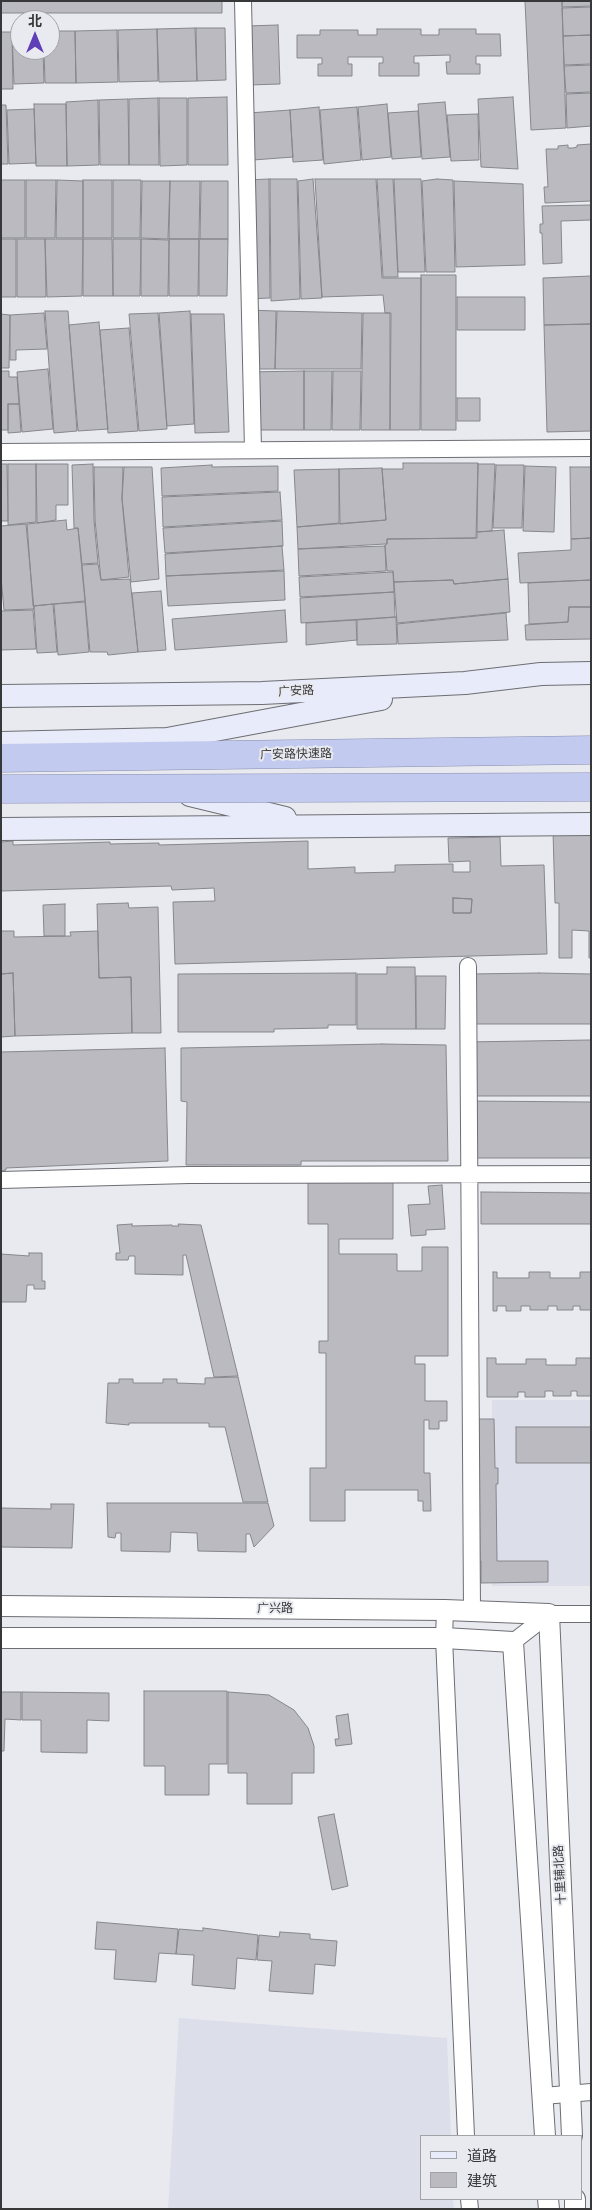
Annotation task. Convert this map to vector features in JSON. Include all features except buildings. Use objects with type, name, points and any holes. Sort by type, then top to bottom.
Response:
[{"type":"highway","name":"广安路快速路","points":[[1,758],[591,750]]},
{"type":"highway","points":[[1,789],[591,787]]},
{"type":"main road","name":"广安路","points":[[1,696],[262,693],[465,683],[540,674],[591,672]]},
{"type":"main road","points":[[1,743],[167,739],[465,683]]},
{"type":"main road","points":[[1,780],[122,778],[319,827]]},
{"type":"main road","points":[[1,829],[591,824]]},
{"type":"street","points":[[243,1],[253,450]]},
{"type":"street","points":[[1,452],[591,448]]},
{"type":"street","points":[[468,966],[472,1611]]},
{"type":"street","points":[[1,1180],[189,1175],[591,1174]]},
{"type":"street","name":"广兴路","points":[[1,1606],[445,1610],[549,1614]]},
{"type":"street","points":[[445,1610],[444,1638],[466,2135]]},
{"type":"street","points":[[1,1638],[444,1638],[513,1642],[549,1614],[591,1614]]},
{"type":"street","name":"十里铺北路","points":[[549,1614],[572,2135]]},
{"type":"street","points":[[513,1642],[545,2135]]},
{"type":"street","points":[[543,2096],[591,2092]]},
{"type":"shaded area","points":[[492,1400],[591,1400],[591,1586],[492,1586]]},
{"type":"shaded area","points":[[179,2018],[447,2038],[451,2135],[420,2135],[420,2200],[453,2200],[454,2209],[168,2209]]}]
